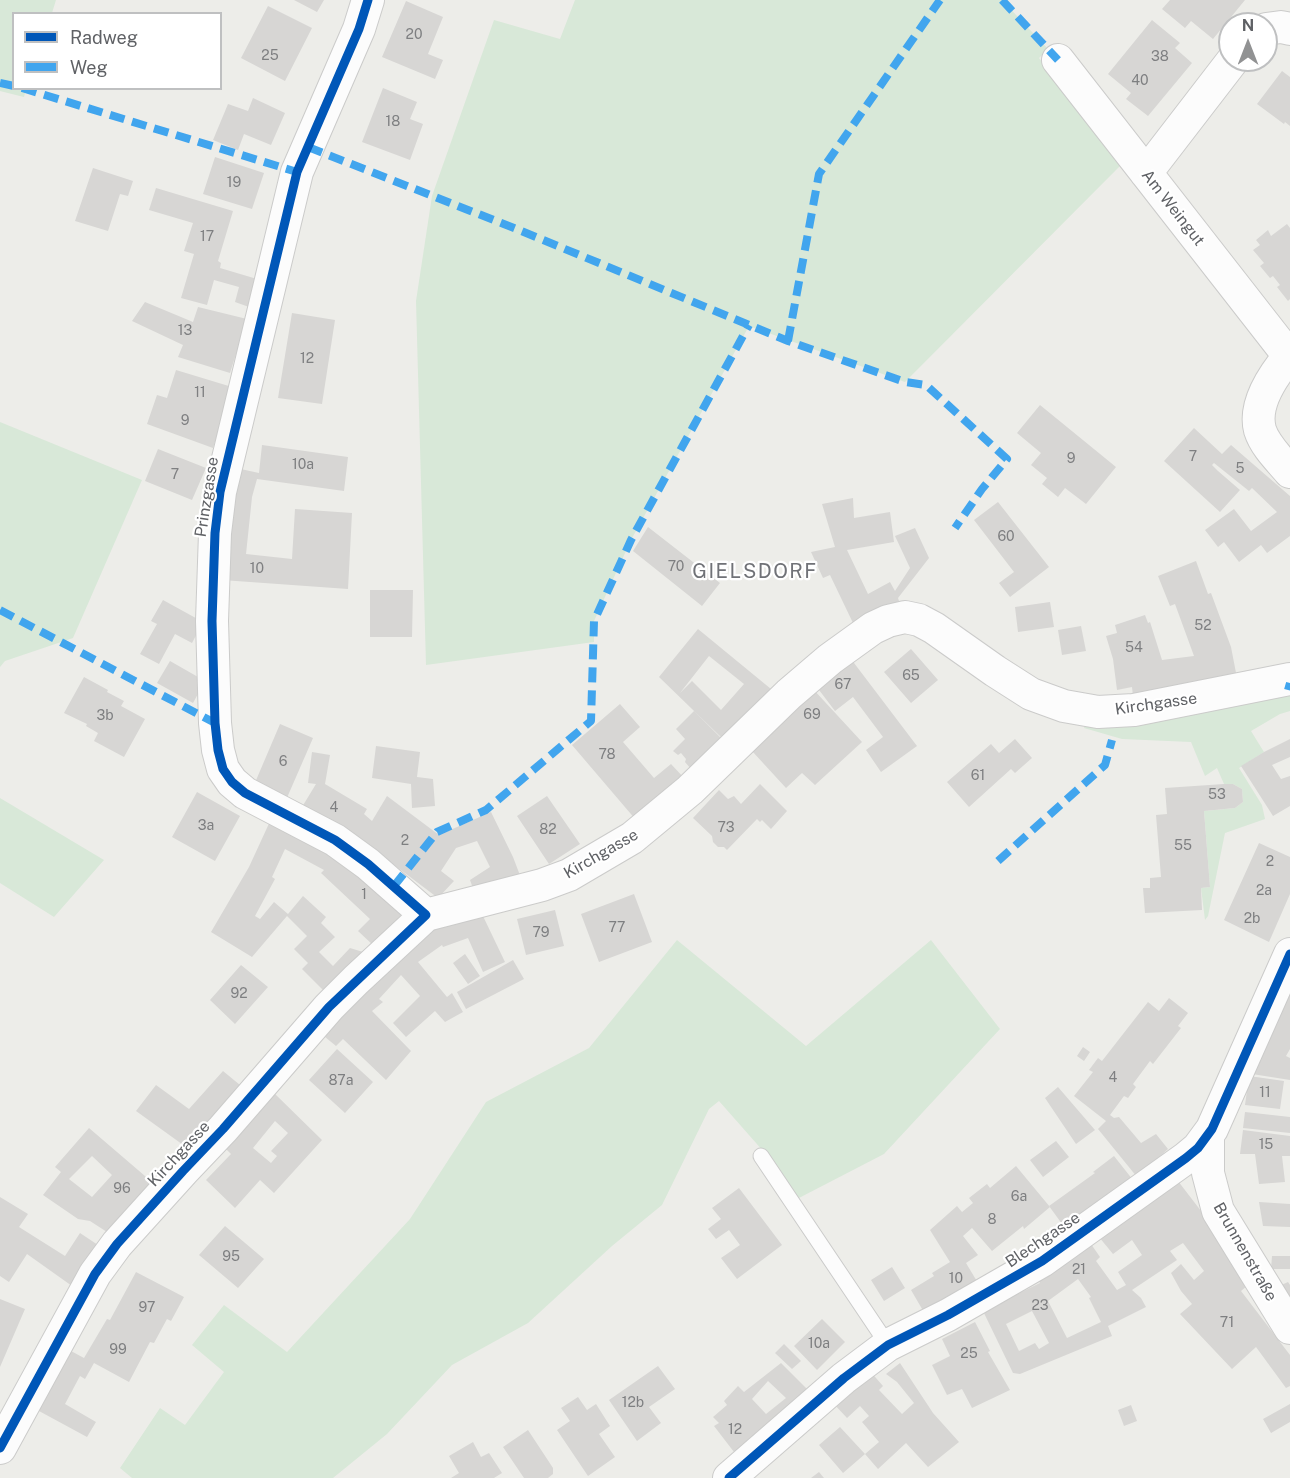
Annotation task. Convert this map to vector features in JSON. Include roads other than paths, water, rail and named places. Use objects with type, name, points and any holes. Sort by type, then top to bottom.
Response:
[{"type":"street","name":"Prinzgasse","points":[[368,0],[359,29],[297,172],[220,492],[212,584],[215,723],[223,769],[232,782],[245,793],[335,840],[368,864],[426,915]]},
{"type":"street","name":"Am Weingut","points":[[1058,60],[1289,355]]},
{"type":"street","points":[[1146,173],[1224,72]]},
{"type":"street","points":[[1289,355],[1266,390],[1259,422],[1263,437],[1290,472]]},
{"type":"street","name":"Kirchgasse","points":[[0,1448],[91,1281],[117,1244],[230,1121],[328,1007],[426,915],[569,875],[617,849],[667,811],[789,694],[859,636],[888,621],[905,618],[920,620],[1031,694],[1064,706],[1098,712],[1134,710],[1290,679]]},
{"type":"street","name":"Blechgasse","points":[[729,1478],[844,1378],[888,1345],[948,1315],[1042,1261],[1186,1158],[1208,1136],[1290,954]]},
{"type":"street","name":"Brunnenstraße","points":[[1208,1136],[1208,1173],[1218,1211],[1290,1328]]},
{"type":"lane","points":[[761,1156],[888,1345]]},
{"type":"district","name":"GIELSDORF","points":[[755,572]]}]
